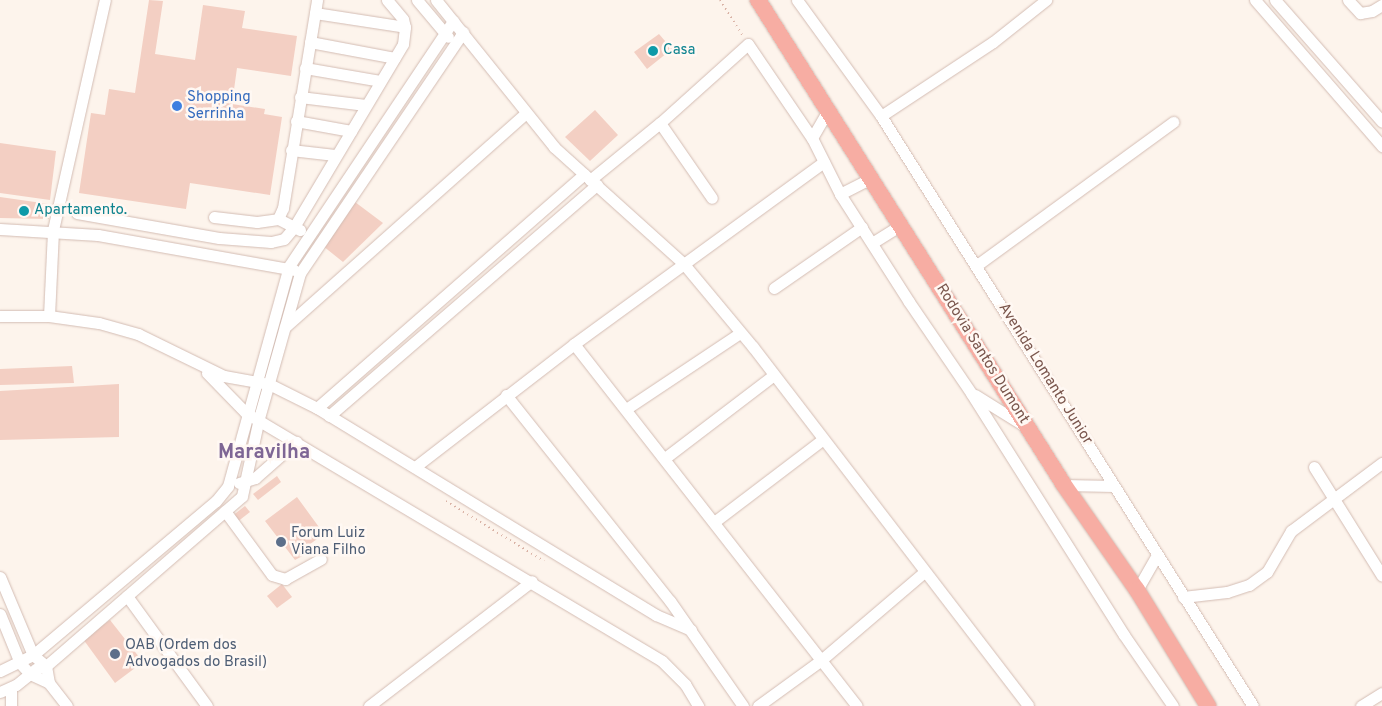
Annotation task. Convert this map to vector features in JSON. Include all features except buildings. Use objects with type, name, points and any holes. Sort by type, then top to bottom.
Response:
[{"type":"highway","name":"Rodovia Santos Dumont","points":[[758,0],[1064,485],[1137,590],[1208,706]]},
{"type":"street","points":[[49,316],[54,230],[105,0]]},
{"type":"street","points":[[278,219],[283,208],[317,0]]},
{"type":"street","points":[[77,212],[218,238],[271,242],[284,239],[294,227],[402,44],[405,27],[388,1],[377,0]]},
{"type":"street","points":[[417,0],[454,44]]},
{"type":"street","points":[[436,0],[525,114],[554,147],[683,263],[774,375],[923,573],[1028,706]]},
{"type":"street","name":"Avenida Lomanto Junior","points":[[797,0],[881,116],[977,265],[1183,597],[1253,706]]},
{"type":"street","points":[[881,116],[993,42],[1046,0]]},
{"type":"street","points":[[1255,0],[1382,146]]},
{"type":"street","points":[[1274,0],[1382,122]]},
{"type":"street","points":[[1348,0],[1360,13],[1372,11],[1382,5]]},
{"type":"street","points":[[315,13],[405,27]]},
{"type":"street","points":[[0,671],[20,663],[33,655],[216,501],[228,486],[246,413],[289,266],[308,234],[443,32],[453,21]]},
{"type":"street","points":[[11,706],[5,690],[46,666],[242,496],[259,418],[300,273],[454,44],[465,37]]},
{"type":"street","points":[[310,42],[395,58]]},
{"type":"street","points":[[317,408],[660,123],[748,44],[812,138],[840,194],[971,393],[1124,635],[1173,706]]},
{"type":"street","points":[[305,68],[380,81]]},
{"type":"street","points":[[300,97],[366,105]]},
{"type":"street","points":[[812,138],[828,110]]},
{"type":"street","points":[[285,327],[525,114]]},
{"type":"street","points":[[296,121],[351,131]]},
{"type":"street","points":[[977,265],[1173,122]]},
{"type":"street","points":[[660,123],[712,198]]},
{"type":"street","points":[[291,150],[335,155]]},
{"type":"street","points":[[415,467],[574,344],[824,162]]},
{"type":"street","points":[[840,194],[871,178]]},
{"type":"street","points":[[329,416],[591,180]]},
{"type":"street","points":[[214,217],[257,222],[278,219],[321,242]]},
{"type":"street","points":[[872,243],[901,225]]},
{"type":"street","points":[[774,288],[862,227]]},
{"type":"street","points":[[0,229],[54,230],[176,246],[289,266],[300,273]]},
{"type":"street","points":[[0,316],[49,316],[99,323],[138,334],[224,376],[256,380],[269,384],[317,408],[656,615],[691,630]]},
{"type":"street","points":[[626,409],[740,333]]},
{"type":"street","points":[[574,344],[857,706]]},
{"type":"street","points":[[191,360],[220,383],[246,413],[259,418],[662,661],[685,684],[698,706]]},
{"type":"street","points":[[665,458],[774,375]]},
{"type":"street","points":[[971,393],[1030,429]]},
{"type":"street","points":[[506,395],[691,630],[743,706]]},
{"type":"street","points":[[714,522],[822,440]]},
{"type":"street","points":[[228,486],[255,478],[296,442]]},
{"type":"street","points":[[1183,597],[1227,592],[1250,585],[1267,572],[1292,531],[1333,498],[1382,463]]},
{"type":"street","points":[[1314,467],[1382,576]]},
{"type":"street","points":[[1064,485],[1114,486]]},
{"type":"street","points":[[225,511],[272,575],[285,579],[321,559]]},
{"type":"street","points":[[1137,590],[1157,555]]},
{"type":"street","points":[[758,706],[820,661],[923,573]]},
{"type":"street","points":[[0,577],[33,655],[46,666],[49,682],[67,706]]},
{"type":"street","points":[[369,706],[532,582]]},
{"type":"street","points":[[127,596],[207,706]]},
{"type":"street","points":[[0,614],[20,663],[30,674],[49,682]]},
{"type":"street","points":[[1361,706],[1382,693]]},
{"type":"path","points":[[720,0],[748,44]]},
{"type":"place","name":"Casa","points":[[653,51]]},
{"type":"place","name":"Shopping Serrinha","points":[[177,106]]},
{"type":"place","name":"Apartamento.","points":[[24,211]]},
{"type":"place","name":"Forum Luiz Viana Filho","points":[[281,542]]},
{"type":"place","name":"OAB (Ordem dos Advogados do Brasil)","points":[[115,654]]},
{"type":"district","name":"Maravilha","points":[[264,453]]}]
